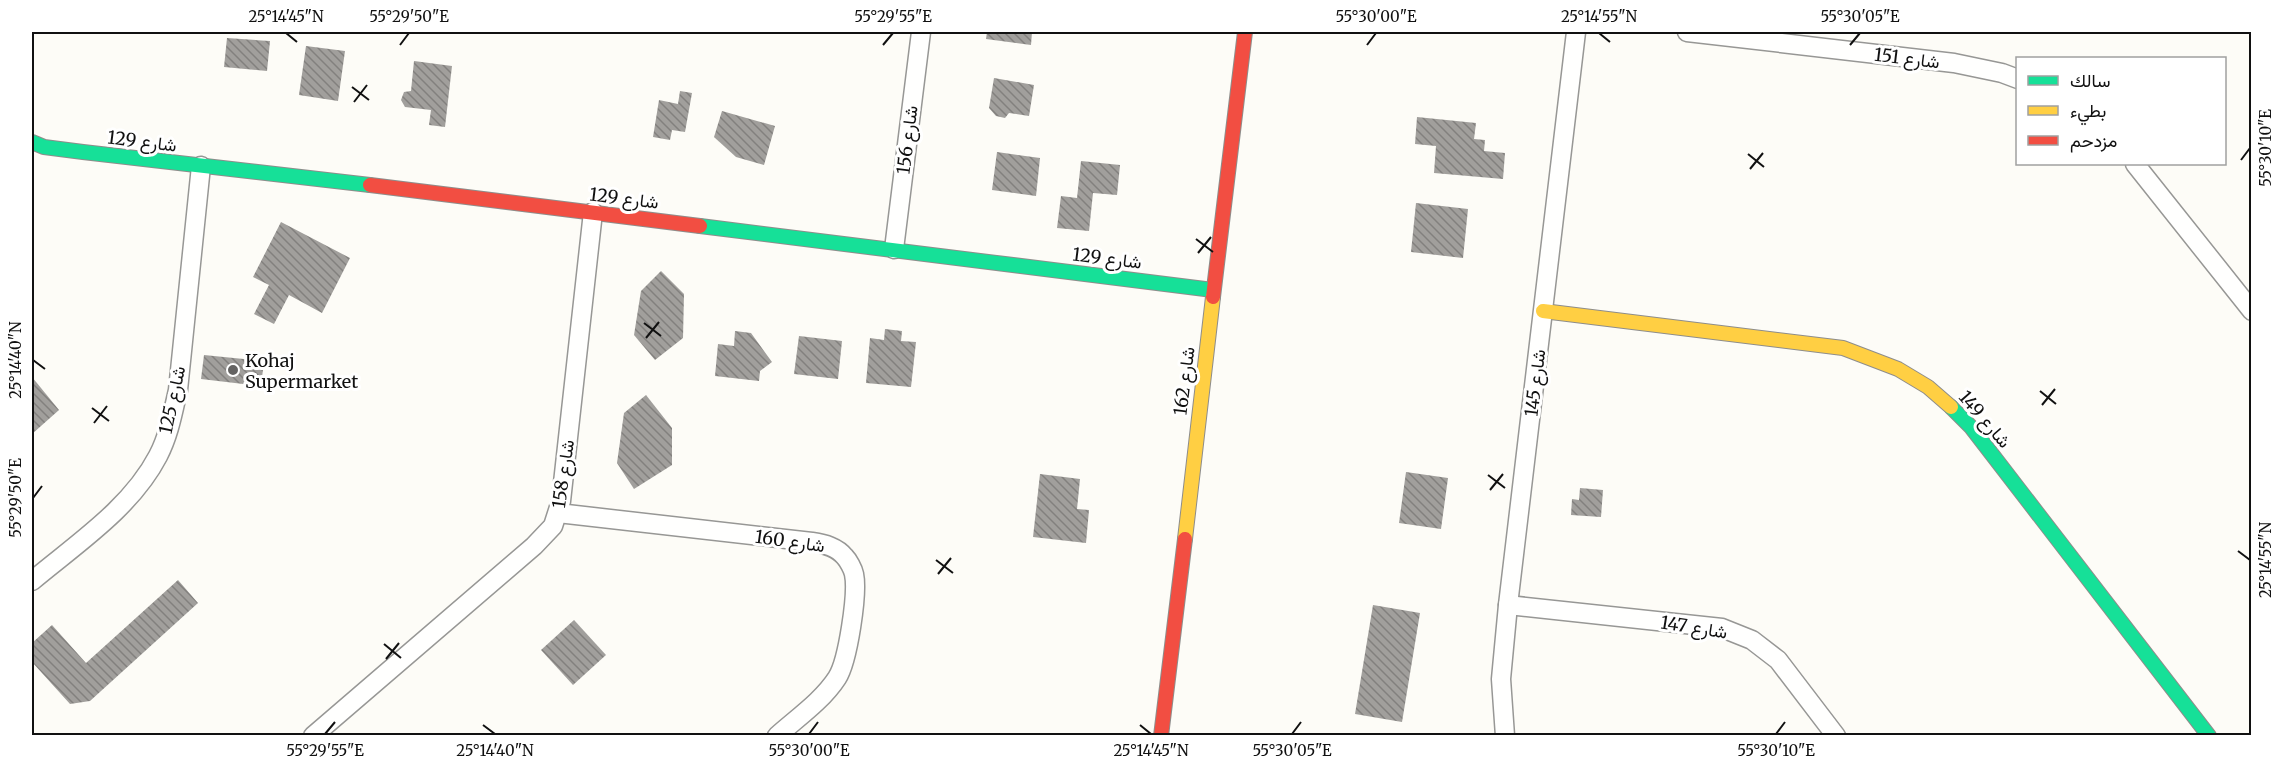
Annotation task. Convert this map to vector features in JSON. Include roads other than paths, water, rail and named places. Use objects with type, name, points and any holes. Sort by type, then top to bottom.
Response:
[{"type":"street","name":"شارع 156","points":[[894,249],[921,32]]},
{"type":"street","name":"شارع 162","points":[[1161,735],[1245,32]]},
{"type":"street","name":"شارع 145","points":[[1505,735],[1501,679],[1508,605],[1576,32]]},
{"type":"street","name":"شارع 151","points":[[1687,32],[1954,63],[2016,79]]},
{"type":"street","name":"شارع 129","points":[[32,142],[44,147],[593,212],[1213,290]]},
{"type":"street","points":[[2136,165],[2252,311]]},
{"type":"street","name":"شارع 125","points":[[32,581],[111,514],[138,487],[159,455],[172,418],[178,390],[201,166]]},
{"type":"street","name":"شارع 158","points":[[313,735],[549,531],[561,501],[593,212]]},
{"type":"street","name":"شارع 149","points":[[1543,311],[1843,348],[1883,361],[1920,381],[1952,406],[1971,427],[2209,735]]},
{"type":"street","name":"شارع 160","points":[[558,513],[812,542],[831,546],[846,557],[854,574],[850,641],[846,659],[839,676],[828,691],[777,735]]},
{"type":"street","name":"شارع 147","points":[[1508,605],[1722,628],[1752,640],[1778,660],[1836,735]]},
{"type":"place","name":"Kohaj Supermarket","points":[[233,370]]}]
